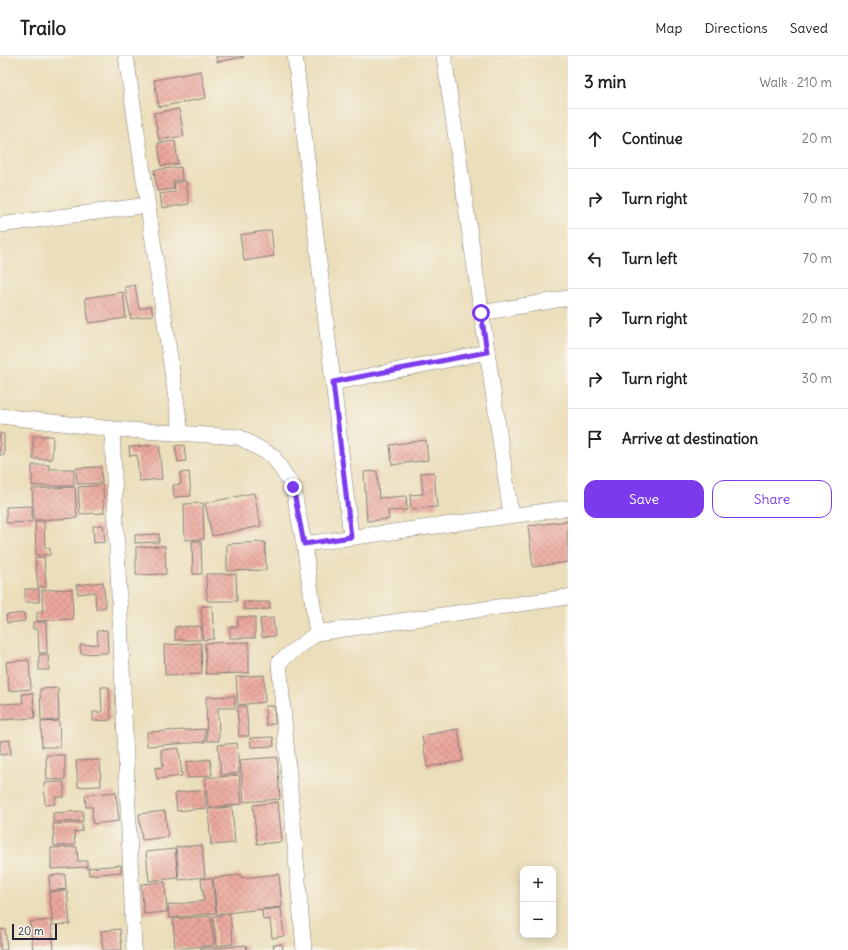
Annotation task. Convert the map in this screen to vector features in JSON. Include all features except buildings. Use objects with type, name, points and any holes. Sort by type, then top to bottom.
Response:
[{"type":"street","points":[[126,56],[181,433]]},
{"type":"street","points":[[295,56],[351,537]]},
{"type":"street","points":[[444,56],[511,516]]},
{"type":"street","points":[[0,225],[148,205]]},
{"type":"street","points":[[481,313],[568,298]]},
{"type":"street","points":[[333,382],[487,352]]},
{"type":"street","points":[[0,416],[112,429],[239,437],[273,456],[293,487],[304,544],[317,633]]},
{"type":"street","points":[[112,429],[134,950]]},
{"type":"street","points":[[304,544],[568,508]]},
{"type":"street","points":[[304,950],[279,662],[317,633],[568,597]]},
{"type":"route","points":[[293,487],[304,544],[351,537],[333,382],[487,352],[481,313]]}]
